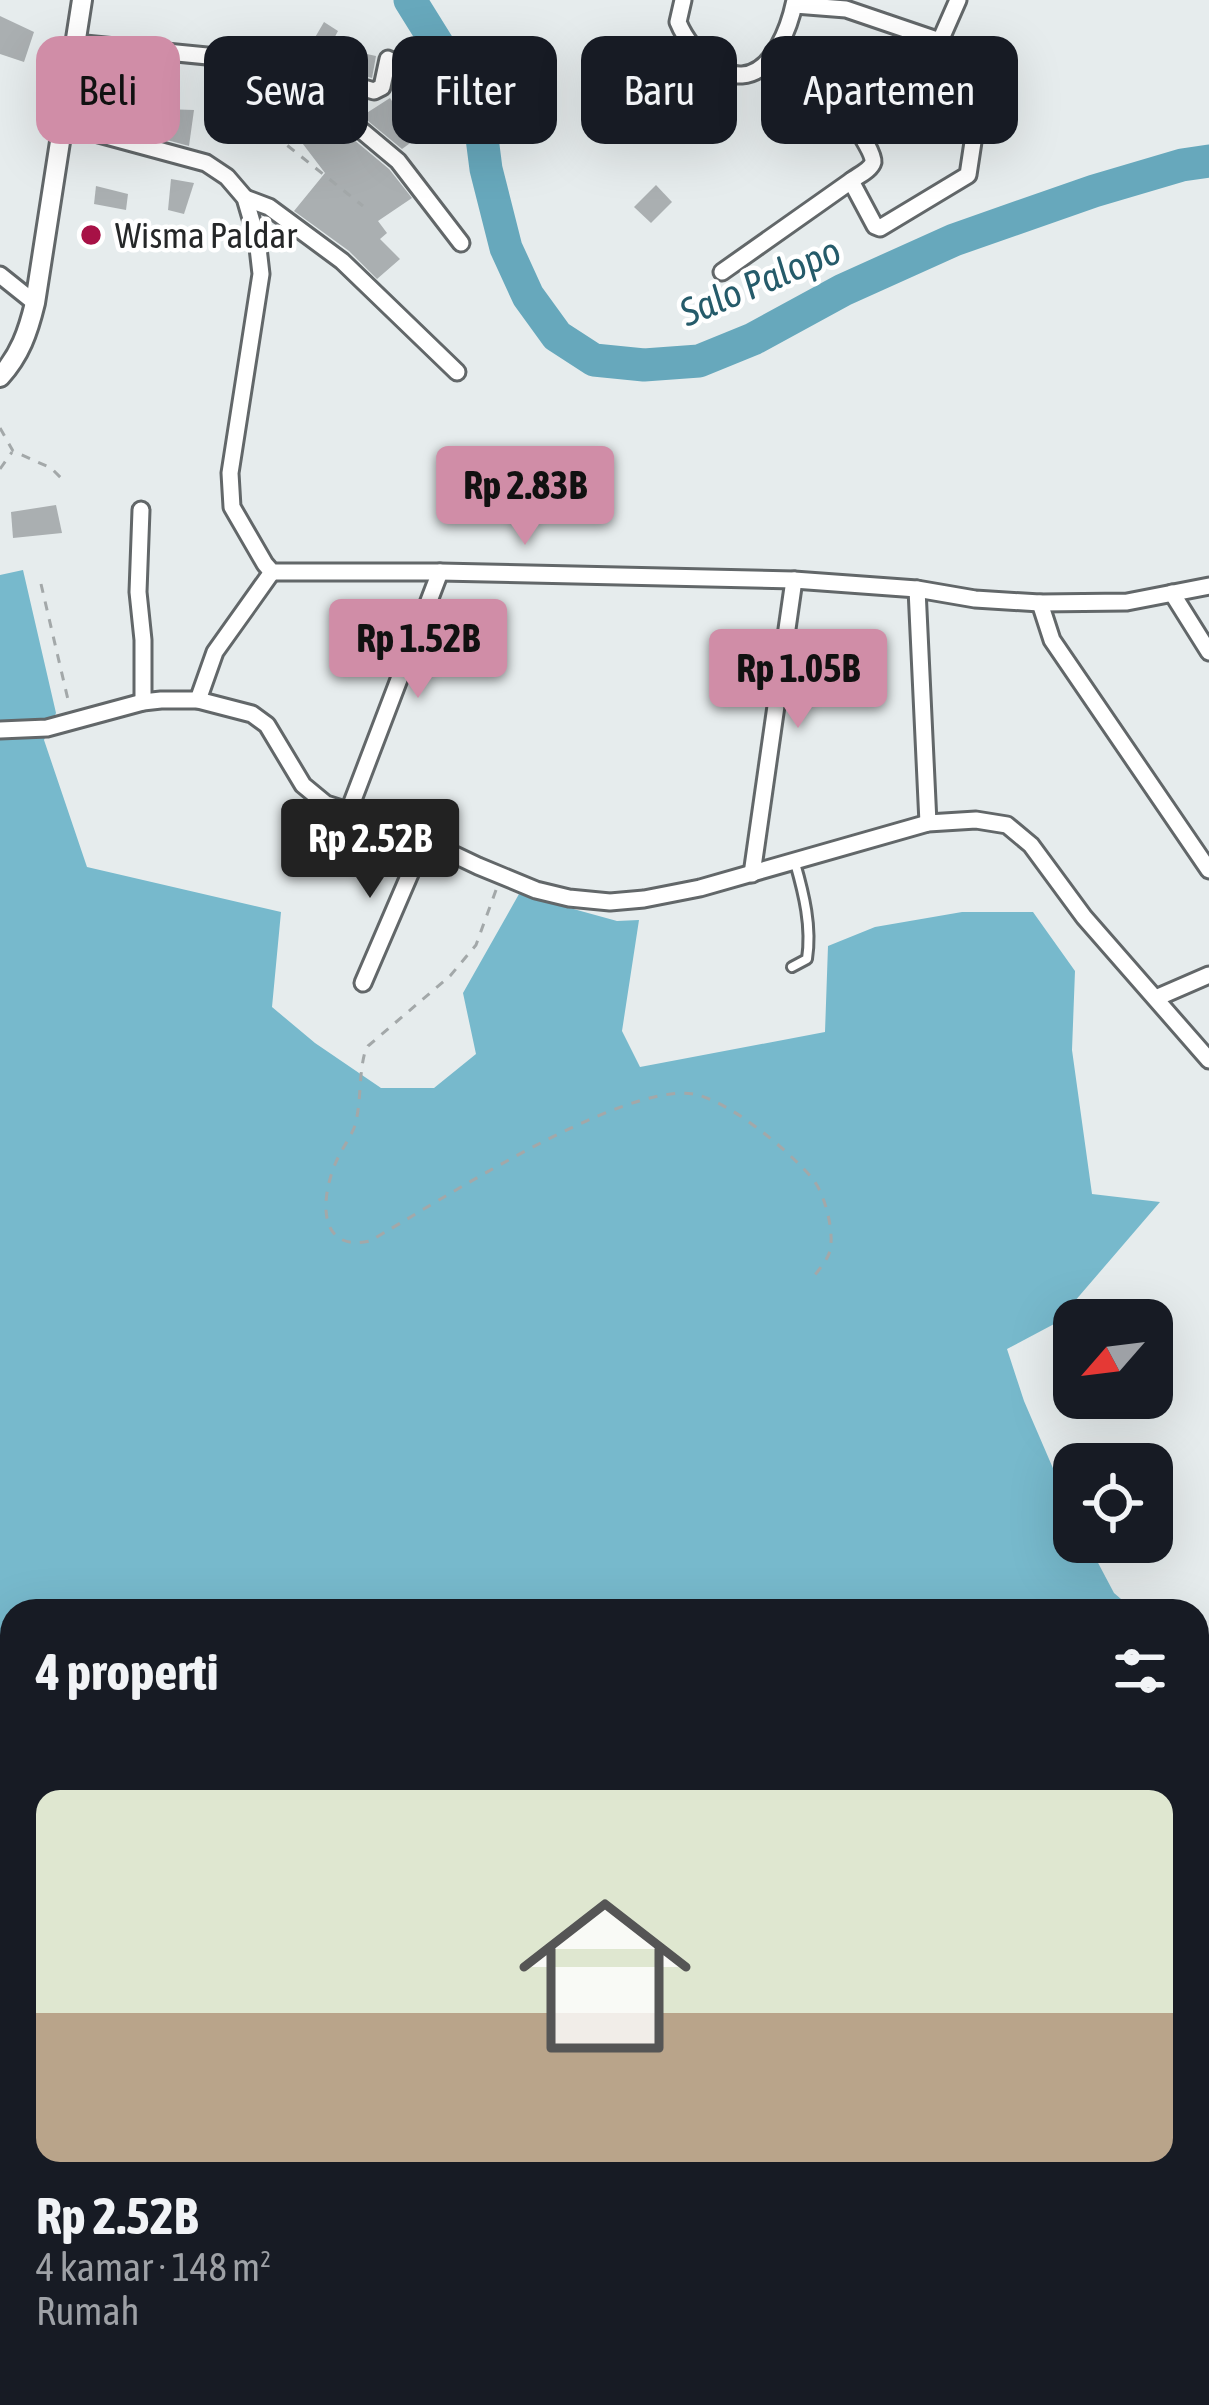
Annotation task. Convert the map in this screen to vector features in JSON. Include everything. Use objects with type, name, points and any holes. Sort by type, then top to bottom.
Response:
[{"type":"street","points":[[76,36],[82,0]]},
{"type":"street","points":[[683,0],[678,22],[696,50],[708,62],[741,75],[767,63],[795,3],[846,9],[925,36]]},
{"type":"street","points":[[942,36],[958,0]]},
{"type":"street","points":[[368,88],[379,91],[388,59]]},
{"type":"street","points":[[368,136],[398,161],[461,243]]},
{"type":"street","points":[[0,377],[27,336],[59,144]]},
{"type":"street","points":[[138,144],[195,159],[227,177],[245,198],[261,274],[230,475],[235,514],[272,572]]},
{"type":"street","points":[[722,272],[870,167],[873,162],[865,144]]},
{"type":"street","points":[[850,181],[880,228],[968,175],[973,144]]},
{"type":"street","points":[[245,198],[269,207],[342,261],[457,372]]},
{"type":"street","points":[[0,275],[35,304]]},
{"type":"street","points":[[141,510],[138,592],[143,702]]},
{"type":"street","points":[[272,572],[794,580],[1040,603],[1127,602],[1209,586]]},
{"type":"street","points":[[198,700],[215,652],[272,572]]},
{"type":"street","points":[[348,813],[440,572]]},
{"type":"street","points":[[752,874],[794,580]]},
{"type":"street","points":[[917,590],[928,823]]},
{"type":"street","points":[[1172,593],[1209,652]]},
{"type":"street","points":[[1040,603],[1052,640],[1209,870]]},
{"type":"street","points":[[0,730],[74,723],[143,702],[198,700],[261,718],[303,785],[326,804],[392,825],[551,894],[610,902],[752,874],[928,823],[976,820],[1007,825],[1020,834],[1084,917],[1209,1060]]},
{"type":"street","points":[[363,983],[424,838]]},
{"type":"street","points":[[1156,998],[1209,975]]},
{"type":"lane","points":[[792,967],[807,959],[809,947],[805,899],[795,862]]},
{"type":"path","points":[[287,144],[363,206]]},
{"type":"path","points":[[0,428],[14,451],[50,468],[66,483]]},
{"type":"path","points":[[0,469],[14,451]]},
{"type":"path","points":[[41,584],[74,723]]},
{"type":"path","points":[[501,876],[476,945],[450,976],[365,1052],[356,1122],[334,1167],[327,1198],[332,1232],[341,1241],[370,1241],[532,1148],[603,1114],[655,1096],[685,1094],[706,1098],[774,1140],[818,1184],[831,1249],[812,1279]]},
{"type":"shaded area","points":[[23,570],[56,713],[44,740],[87,867],[281,912],[272,1007],[381,1088],[434,1088],[476,1054],[463,993],[519,894],[617,921],[639,920],[622,1031],[640,1067],[825,1032],[828,946],[875,927],[962,912],[1033,912],[1075,971],[1072,1050],[1092,1194],[1160,1202],[1077,1299],[1053,1299],[1053,1325],[1007,1349],[1053,1468],[1053,1563],[1098,1563],[1121,1599],[0,1599],[0,575]]},
{"type":"building","points":[[0,16],[34,32],[24,62],[0,54]]},
{"type":"building","points":[[324,22],[338,31],[335,36],[316,36]]},
{"type":"building","points":[[368,54],[376,56],[372,78],[368,77]]},
{"type":"building","points":[[390,98],[392,141],[368,121],[368,112]]},
{"type":"building","points":[[180,110],[194,110],[189,146],[180,144]]},
{"type":"building","points":[[303,144],[359,144],[389,169],[412,198],[378,221],[387,233],[380,239],[400,259],[377,279],[349,251],[294,211],[325,173]]},
{"type":"building","points":[[171,179],[194,183],[184,214],[168,210]]},
{"type":"building","points":[[656,185],[672,202],[651,223],[634,207]]},
{"type":"building","points":[[96,186],[128,194],[126,210],[94,204]]},
{"type":"building","points":[[56,505],[62,533],[13,538],[11,512]]},
{"type":"waterway","name":"Salo Palopo","points":[[410,0],[461,82],[481,130],[506,248],[528,296],[557,336],[594,360],[644,365],[699,361],[954,240],[1094,191],[1209,161]]},
{"type":"place","name":"Wisma Paldar","points":[[91,235]]}]
